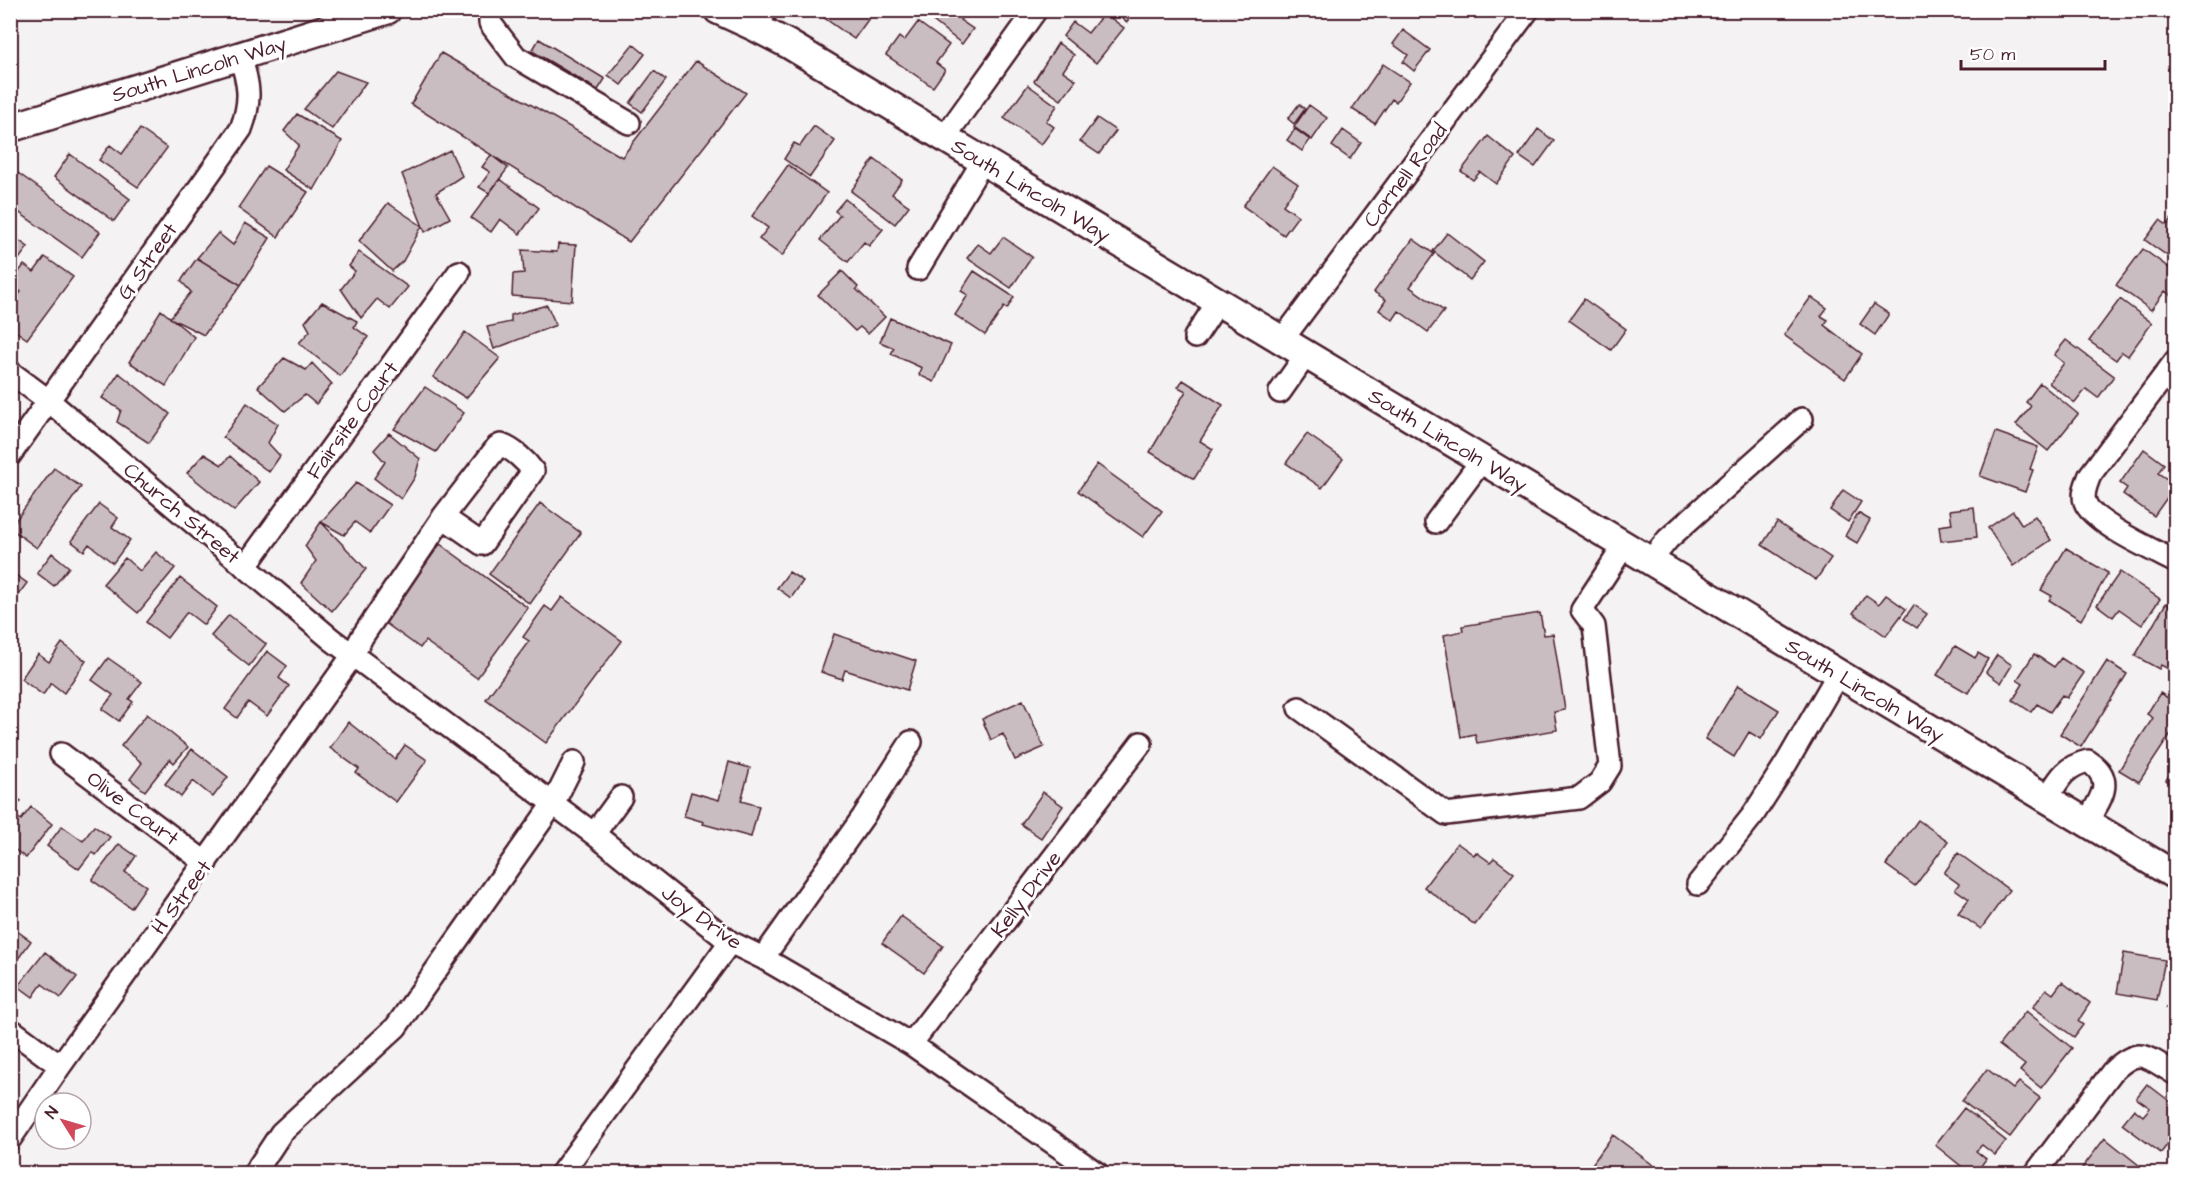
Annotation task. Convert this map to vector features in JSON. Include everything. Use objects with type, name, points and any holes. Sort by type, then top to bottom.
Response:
[{"type":"main road","name":"South Lincoln Way","points":[[10,128],[240,56],[337,18],[387,10]]},
{"type":"main road","name":"South Lincoln Way","points":[[718,10],[761,19],[944,138],[2175,876]]},
{"type":"street","points":[[490,10],[490,23],[516,57],[629,123]]},
{"type":"street","points":[[944,138],[1036,10]]},
{"type":"street","name":"Cornell Road","points":[[1282,340],[1528,10]]},
{"type":"street","name":"G Street","points":[[10,455],[241,129],[247,112],[249,92],[240,56]]},
{"type":"street","points":[[918,269],[983,161]]},
{"type":"street","name":"Fairsite Court","points":[[245,567],[459,272]]},
{"type":"street","points":[[1195,337],[1218,302]]},
{"type":"street","points":[[1280,392],[1306,355]]},
{"type":"street","points":[[2175,360],[2090,475],[2085,488],[2085,502],[2096,517],[2175,562]]},
{"type":"street","name":"Church Street","points":[[10,372],[49,401],[331,639],[353,655]]},
{"type":"street","points":[[1650,561],[1668,539],[1802,419]]},
{"type":"street","name":"H Street","points":[[10,1138],[353,655],[362,637],[443,517],[497,447],[501,445],[529,465],[533,471],[482,544],[443,517]]},
{"type":"street","points":[[1436,522],[1482,460]]},
{"type":"street","points":[[1299,708],[1446,814],[1579,798],[1600,782],[1610,766],[1594,626],[1582,610],[1624,546]]},
{"type":"street","name":"Joy Drive","points":[[353,655],[594,834],[730,942],[763,958],[911,1044],[1098,1173]]},
{"type":"street","points":[[1698,884],[1753,815],[1838,674]]},
{"type":"street","points":[[763,958],[863,818],[910,741]]},
{"type":"street","name":"Kelly Drive","points":[[911,1044],[1141,743]]},
{"type":"street","name":"Olive Court","points":[[61,754],[206,862]]},
{"type":"street","points":[[2047,799],[2064,772],[2076,764],[2088,761],[2098,768],[2104,778],[2105,792],[2086,823]]},
{"type":"street","points":[[254,1173],[282,1133],[396,1027],[553,804],[574,762]]},
{"type":"street","points":[[594,834],[621,798]]},
{"type":"street","points":[[561,1173],[730,942]]},
{"type":"street","points":[[10,1029],[60,1066]]},
{"type":"street","points":[[2035,1173],[2112,1072],[2125,1059],[2138,1055],[2149,1058],[2175,1074]]},
{"type":"building","points":[[816,10],[875,10],[854,39]]},
{"type":"building","points":[[919,10],[967,10],[960,20],[973,29],[962,44]]},
{"type":"building","points":[[1111,10],[1135,10],[1127,22]]},
{"type":"building","points":[[1104,13],[1124,28],[1096,63],[1063,36],[1073,22],[1088,33]]},
{"type":"building","points":[[918,22],[949,45],[936,63],[945,70],[933,87],[886,55],[899,37],[904,41]]},
{"type":"building","points":[[1403,30],[1430,50],[1414,71],[1403,62],[1408,55],[1393,44]]},
{"type":"building","points":[[539,39],[605,79],[598,90],[532,51]]},
{"type":"building","points":[[1058,43],[1074,55],[1063,71],[1076,80],[1061,100],[1034,81]]},
{"type":"building","points":[[633,44],[645,54],[621,85],[608,75]]},
{"type":"building","points":[[441,53],[622,157],[696,61],[746,93],[629,242],[411,104]]},
{"type":"building","points":[[1383,64],[1410,82],[1396,102],[1392,99],[1375,124],[1352,109]]},
{"type":"building","points":[[336,71],[366,82],[332,129],[304,109]]},
{"type":"building","points":[[654,71],[666,80],[642,112],[630,103]]},
{"type":"building","points":[[1028,85],[1057,106],[1046,121],[1054,127],[1041,145],[1004,118]]},
{"type":"building","points":[[1299,104],[1305,109],[1294,124],[1288,119]]},
{"type":"building","points":[[1309,105],[1327,118],[1312,140],[1294,127]]},
{"type":"building","points":[[297,114],[342,141],[314,190],[283,170],[299,145],[284,131]]},
{"type":"building","points":[[1097,118],[1116,131],[1099,154],[1080,141]]},
{"type":"building","points":[[814,126],[835,141],[810,177],[784,159],[794,143],[800,146]]},
{"type":"building","points":[[140,129],[167,148],[138,187],[99,160],[110,145],[122,154]]},
{"type":"building","points":[[1295,129],[1310,140],[1302,151],[1287,140]]},
{"type":"building","points":[[1538,129],[1554,141],[1535,167],[1519,156]]},
{"type":"building","points":[[1343,130],[1361,143],[1350,159],[1332,146]]},
{"type":"building","points":[[1488,136],[1515,158],[1496,184],[1480,172],[1473,180],[1461,171]]},
{"type":"building","points":[[450,150],[462,176],[436,193],[450,218],[425,232],[402,174]]},
{"type":"building","points":[[70,154],[130,199],[114,221],[54,177]]},
{"type":"building","points":[[491,155],[508,168],[489,193],[479,187],[490,172],[482,167]]},
{"type":"building","points":[[874,159],[902,180],[892,194],[909,206],[895,224],[851,191]]},
{"type":"building","points":[[788,165],[827,193],[782,256],[759,239],[768,228],[752,216]]},
{"type":"building","points":[[266,166],[308,192],[278,237],[238,208]]},
{"type":"building","points":[[1272,166],[1298,184],[1283,205],[1298,216],[1284,235],[1243,206]]},
{"type":"building","points":[[18,173],[100,232],[82,257],[10,206],[10,183]]},
{"type":"building","points":[[500,179],[539,208],[520,234],[500,219],[491,232],[471,218]]},
{"type":"building","points":[[845,199],[883,229],[869,246],[864,242],[848,262],[820,240],[840,215],[835,211]]},
{"type":"building","points":[[388,203],[422,226],[403,261],[392,271],[359,241]]},
{"type":"building","points":[[2176,214],[2176,262],[2145,240],[2160,220],[2167,225]]},
{"type":"building","points":[[245,223],[270,238],[241,285],[197,258],[218,233],[233,245]]},
{"type":"building","points":[[1447,233],[1484,262],[1470,280],[1433,251]]},
{"type":"building","points":[[10,234],[28,247],[10,271]]},
{"type":"building","points":[[1003,237],[1032,257],[1011,288],[967,258],[978,244],[991,253]]},
{"type":"building","points":[[1413,239],[1434,254],[1410,287],[1444,311],[1428,332],[1399,311],[1393,320],[1379,310],[1386,300],[1374,292]]},
{"type":"building","points":[[558,244],[576,245],[572,301],[512,296],[513,274],[524,273],[522,250],[557,252]]},
{"type":"building","points":[[2143,249],[2176,273],[2176,294],[2173,297],[2165,291],[2151,310],[2116,285]]},
{"type":"building","points":[[359,252],[408,287],[390,309],[377,299],[361,318],[341,289],[355,271],[349,266]]},
{"type":"building","points":[[45,257],[73,277],[27,339],[10,327],[10,306],[21,292],[10,284],[24,265],[34,272]]},
{"type":"building","points":[[197,258],[241,285],[204,335],[170,318],[191,292],[181,281]]},
{"type":"building","points":[[842,271],[858,287],[856,289],[885,317],[868,334],[860,327],[855,331],[818,295]]},
{"type":"building","points":[[974,271],[1014,297],[1007,309],[1004,307],[985,335],[955,315],[968,295],[961,291]]},
{"type":"building","points":[[1811,297],[1827,308],[1821,316],[1828,320],[1824,325],[1862,354],[1845,379],[1784,335]]},
{"type":"building","points":[[1584,299],[1626,329],[1611,350],[1569,320]]},
{"type":"building","points":[[2120,299],[2152,323],[2128,356],[2122,352],[2116,360],[2089,341]]},
{"type":"building","points":[[322,302],[357,321],[354,327],[368,337],[340,376],[299,343],[310,331],[305,322]]},
{"type":"building","points":[[1874,304],[1889,314],[1875,335],[1860,324]]},
{"type":"building","points":[[547,305],[556,325],[494,349],[487,327],[511,322],[511,315]]},
{"type":"building","points":[[161,310],[194,337],[166,386],[129,362]]},
{"type":"building","points":[[890,318],[951,345],[934,382],[919,375],[922,368],[891,354],[894,348],[880,342]]},
{"type":"building","points":[[465,332],[500,358],[466,398],[433,377]]},
{"type":"building","points":[[2066,340],[2114,376],[2098,398],[2086,389],[2075,403],[2049,383],[2064,363],[2054,355]]},
{"type":"building","points":[[284,358],[306,370],[312,363],[332,384],[316,404],[305,395],[285,411],[258,387]]},
{"type":"building","points":[[119,373],[170,414],[149,443],[117,422],[121,410],[102,398]]},
{"type":"building","points":[[1183,380],[1223,405],[1200,441],[1213,449],[1194,479],[1150,452],[1186,391],[1178,387]]},
{"type":"building","points":[[2040,383],[2078,414],[2048,451],[2016,425],[2031,406],[2026,402]]},
{"type":"building","points":[[425,387],[464,413],[436,452],[394,429]]},
{"type":"building","points":[[247,403],[278,424],[268,443],[280,456],[269,472],[223,437]]},
{"type":"building","points":[[1996,432],[2038,447],[2025,492],[1980,476]]},
{"type":"building","points":[[389,433],[420,459],[415,477],[401,499],[374,478],[385,462],[374,450]]},
{"type":"building","points":[[1307,434],[1343,459],[1322,488],[1286,463]]},
{"type":"building","points":[[2144,449],[2164,464],[2158,473],[2176,485],[2154,516],[2123,494],[2127,488],[2120,483]]},
{"type":"building","points":[[204,454],[222,465],[230,456],[259,482],[234,511],[187,473]]},
{"type":"building","points":[[1097,464],[1162,511],[1143,537],[1078,491]]},
{"type":"building","points":[[54,468],[81,487],[37,548],[10,528]]},
{"type":"building","points":[[356,483],[390,505],[370,533],[355,522],[344,535],[321,522]]},
{"type":"building","points":[[1843,490],[1861,502],[1848,522],[1830,510]]},
{"type":"building","points":[[540,503],[581,533],[530,604],[489,574]]},
{"type":"building","points":[[99,504],[118,518],[112,527],[130,540],[113,563],[89,544],[84,551],[71,541]]},
{"type":"building","points":[[1974,507],[1977,537],[1941,541],[1939,526],[1952,524],[1950,510]]},
{"type":"building","points":[[2176,510],[2176,524],[2169,520]]},
{"type":"building","points":[[2013,511],[2022,525],[2035,516],[2051,540],[2013,566],[1988,528]]},
{"type":"building","points":[[1858,513],[1870,520],[1857,543],[1845,536]]},
{"type":"building","points":[[321,522],[366,569],[332,611],[301,583],[316,561],[305,546]]},
{"type":"building","points":[[1777,522],[1831,558],[1816,580],[1762,545]]},
{"type":"building","points":[[440,544],[528,608],[477,678],[425,641],[420,648],[384,622]]},
{"type":"building","points":[[2066,548],[2108,573],[2081,620],[2049,600],[2052,596],[2041,590]]},
{"type":"building","points":[[156,552],[175,568],[138,613],[103,584],[125,558],[140,571]]},
{"type":"building","points":[[52,553],[69,567],[54,586],[37,573]]},
{"type":"building","points":[[10,571],[27,583],[10,606]]},
{"type":"building","points":[[789,572],[803,581],[791,598],[777,588]]},
{"type":"building","points":[[2120,572],[2160,599],[2142,625],[2119,609],[2113,617],[2097,605]]},
{"type":"building","points":[[180,578],[217,607],[204,625],[187,612],[167,638],[146,622]]},
{"type":"building","points":[[1866,595],[1879,604],[1886,595],[1906,609],[1886,636],[1853,613]]},
{"type":"building","points":[[562,597],[622,641],[546,743],[486,699],[529,641],[523,637],[545,606],[552,611]]},
{"type":"building","points":[[2166,603],[2176,609],[2176,673],[2161,665],[2159,669],[2135,656]]},
{"type":"building","points":[[1914,605],[1927,614],[1917,628],[1904,619]]},
{"type":"building","points":[[1540,613],[1544,635],[1553,634],[1565,710],[1554,712],[1557,730],[1477,743],[1475,734],[1461,737],[1444,635],[1463,631],[1462,626]]},
{"type":"building","points":[[229,615],[266,644],[249,666],[211,636]]},
{"type":"building","points":[[834,634],[916,661],[907,690],[845,670],[842,679],[821,672]]},
{"type":"building","points":[[62,643],[86,661],[64,693],[51,683],[43,695],[21,679],[38,654],[49,662]]},
{"type":"building","points":[[1955,646],[1975,658],[1978,653],[1988,659],[1968,693],[1937,675]]},
{"type":"building","points":[[267,651],[287,666],[279,678],[289,686],[267,716],[248,702],[237,718],[225,709]]},
{"type":"building","points":[[2034,654],[2054,667],[2061,658],[2084,673],[2067,698],[2062,695],[2050,712],[2037,704],[2031,712],[2013,700],[2023,684],[2017,680]]},
{"type":"building","points":[[1997,655],[2012,665],[2001,683],[1986,672]]},
{"type":"building","points":[[108,658],[142,682],[129,699],[133,702],[119,721],[102,709],[113,695],[92,680]]},
{"type":"building","points":[[2107,661],[2127,674],[2081,747],[2060,734]]},
{"type":"building","points":[[1738,685],[1779,710],[1761,739],[1749,732],[1734,757],[1705,739]]},
{"type":"building","points":[[2160,693],[2176,703],[2176,726],[2139,782],[2119,770],[2153,718],[2147,714]]},
{"type":"building","points":[[1023,700],[1044,747],[1015,760],[1003,734],[991,740],[982,719]]},
{"type":"building","points":[[147,714],[188,747],[174,763],[170,759],[145,791],[130,779],[142,763],[121,746]]},
{"type":"building","points":[[348,722],[395,759],[405,745],[427,760],[396,802],[356,773],[359,769],[330,748]]},
{"type":"building","points":[[192,749],[228,777],[213,797],[193,781],[181,797],[165,784]]},
{"type":"building","points":[[2176,751],[2176,787],[2166,780],[2175,766],[2169,761]]},
{"type":"building","points":[[729,762],[750,768],[741,801],[759,806],[751,837],[703,824],[704,822],[684,816],[691,792],[719,800]]},
{"type":"building","points":[[1043,792],[1063,806],[1041,838],[1021,824]]},
{"type":"building","points":[[10,793],[21,801],[12,813],[21,820],[31,807],[52,824],[26,858],[10,846]]},
{"type":"building","points":[[1918,820],[1948,841],[1915,886],[1886,865]]},
{"type":"building","points":[[62,826],[83,841],[94,826],[110,837],[96,855],[92,852],[79,869],[47,846]]},
{"type":"building","points":[[1457,843],[1474,855],[1476,852],[1490,862],[1494,858],[1514,873],[1475,925],[1424,887]]},
{"type":"building","points":[[119,844],[136,856],[125,872],[146,886],[131,908],[92,880]]},
{"type":"building","points":[[1958,853],[2009,890],[1981,929],[1958,913],[1969,899],[1955,889],[1959,884],[1944,873]]},
{"type":"building","points":[[901,916],[943,946],[924,973],[882,943]]},
{"type":"building","points":[[10,926],[31,941],[10,970]]},
{"type":"building","points":[[45,952],[77,977],[61,998],[42,984],[33,997],[18,986]]},
{"type":"building","points":[[2124,953],[2165,960],[2157,1000],[2117,993]]},
{"type":"building","points":[[2062,982],[2090,1003],[2078,1021],[2083,1025],[2074,1037],[2033,1007],[2046,989],[2053,994]]},
{"type":"building","points":[[2176,995],[2176,1014],[2166,1008]]},
{"type":"building","points":[[2026,1011],[2072,1048],[2041,1088],[2020,1071],[2025,1065],[1999,1045]]},
{"type":"building","points":[[1987,1069],[2013,1089],[2019,1082],[2040,1098],[2010,1137],[1962,1101]]},
{"type":"building","points":[[2147,1084],[2176,1106],[2176,1145],[2170,1141],[2161,1153],[2122,1124],[2134,1109],[2143,1116],[2150,1108],[2136,1098]]},
{"type":"building","points":[[1964,1108],[2006,1141],[1995,1155],[1982,1145],[1976,1151],[1986,1159],[1975,1174],[1971,1174],[1935,1145]]},
{"type":"building","points":[[1613,1135],[1665,1174],[1585,1174]]},
{"type":"building","points":[[2105,1138],[2150,1174],[2082,1174],[2079,1172]]}]
